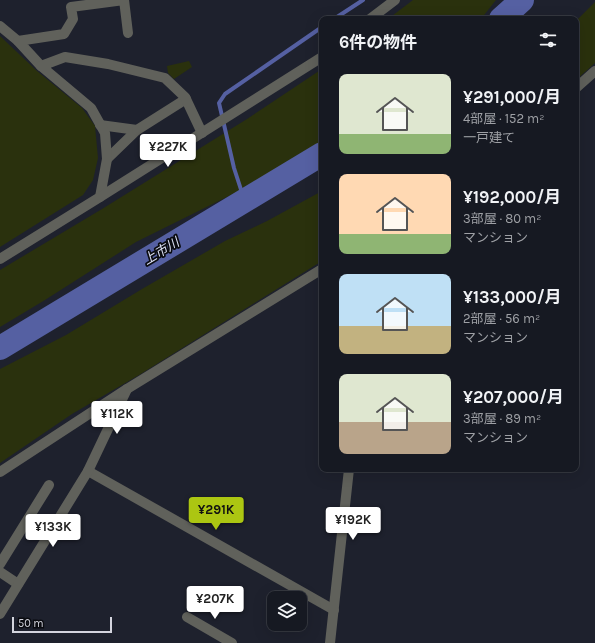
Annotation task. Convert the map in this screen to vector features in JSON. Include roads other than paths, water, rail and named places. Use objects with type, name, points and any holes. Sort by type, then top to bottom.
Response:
[{"type":"street","points":[[18,41],[64,34],[73,19],[71,7],[124,0],[128,33]]},
{"type":"street","points":[[374,16],[395,0]]},
{"type":"street","points":[[0,26],[18,41],[41,66],[91,108],[105,133],[108,159],[100,197]]},
{"type":"street","points":[[41,66],[65,57],[108,64],[165,78],[186,99],[202,133]]},
{"type":"street","points":[[0,259],[319,59]]},
{"type":"street","points":[[579,85],[595,70]]},
{"type":"street","points":[[108,159],[137,130],[186,99]]},
{"type":"street","points":[[100,125],[137,130]]},
{"type":"street","points":[[0,472],[127,389],[319,271]]},
{"type":"street","points":[[0,614],[88,471],[127,389]]},
{"type":"street","points":[[88,471],[334,610]]},
{"type":"street","points":[[330,643],[349,472]]},
{"type":"street","points":[[0,564],[49,485]]},
{"type":"street","points":[[0,572],[18,584]]},
{"type":"street","points":[[187,617],[232,643]]},
{"type":"waterway","points":[[339,16],[363,0]]},
{"type":"waterway","name":"上市川","points":[[504,16],[522,0]]},
{"type":"waterway","points":[[245,202],[234,168],[219,103],[225,94],[319,29]]},
{"type":"waterway","name":"上市川","points":[[0,348],[319,156]]}]
